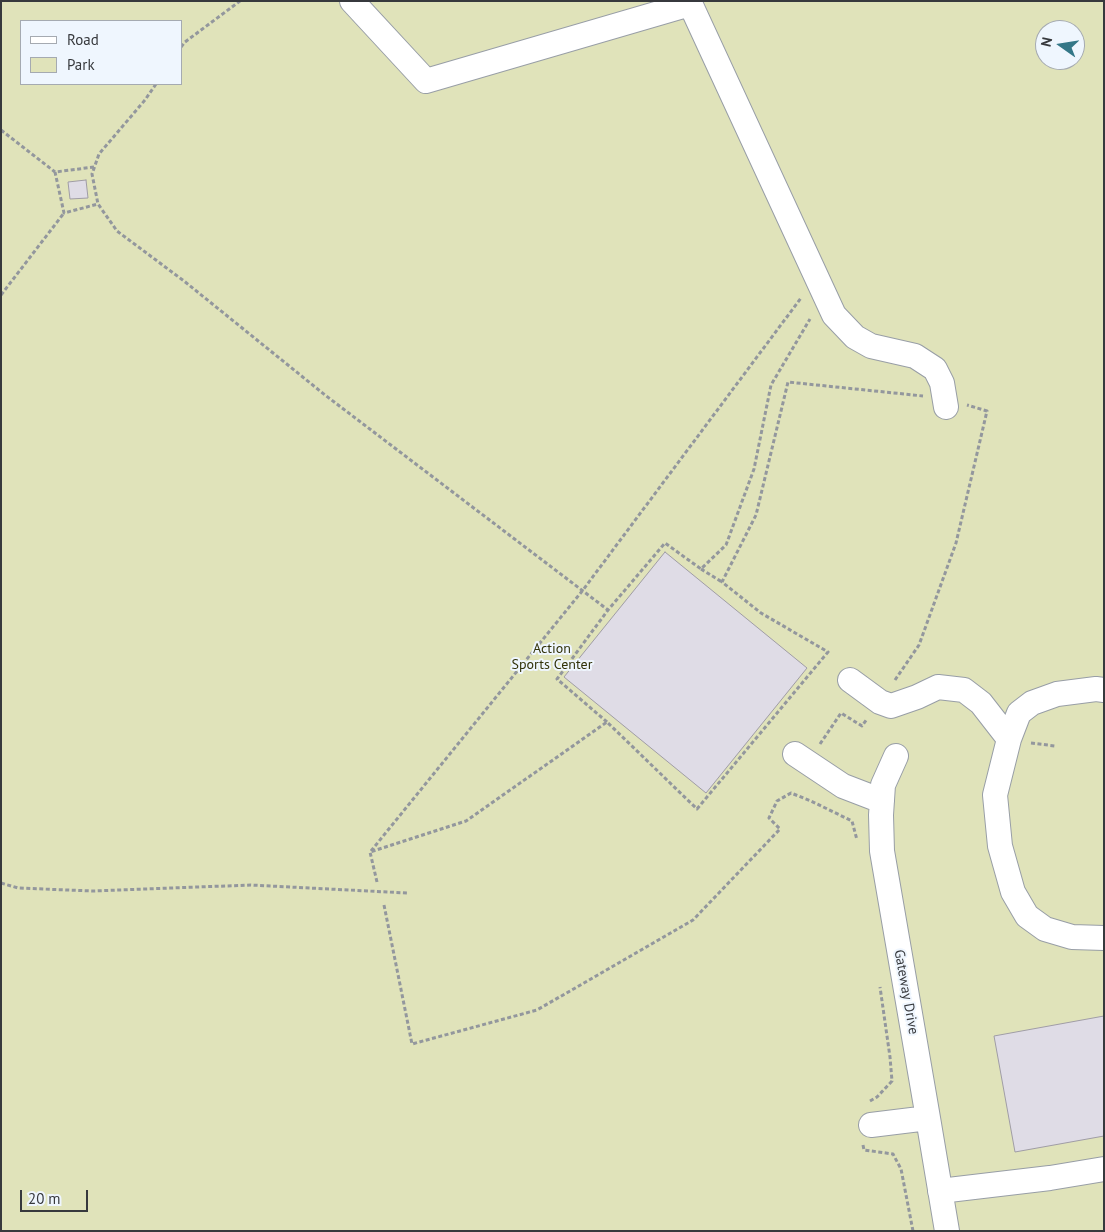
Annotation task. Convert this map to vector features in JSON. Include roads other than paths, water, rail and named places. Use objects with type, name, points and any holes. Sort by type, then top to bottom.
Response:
[{"type":"street","points":[[352,1],[426,81],[689,3],[834,315],[855,336],[871,346],[915,356],[935,369],[942,383],[947,402]]},
{"type":"street","points":[[850,680],[880,702],[891,706],[938,687],[964,690],[981,703],[1009,738]]},
{"type":"street","points":[[1104,690],[1096,689],[1057,694],[1032,704],[1019,713],[1009,738],[996,796],[1000,846],[1013,892],[1026,916],[1045,929],[1072,937],[1104,938]]},
{"type":"street","points":[[795,754],[843,786],[882,801]]},
{"type":"street","name":"Gateway Drive","points":[[896,756],[883,785],[882,851],[947,1231]]},
{"type":"street","points":[[867,1123],[928,1118]]},
{"type":"street","points":[[940,1191],[1050,1178],[1104,1169]]},
{"type":"park label","name":"Action Sports Center","points":[[552,658]]}]
